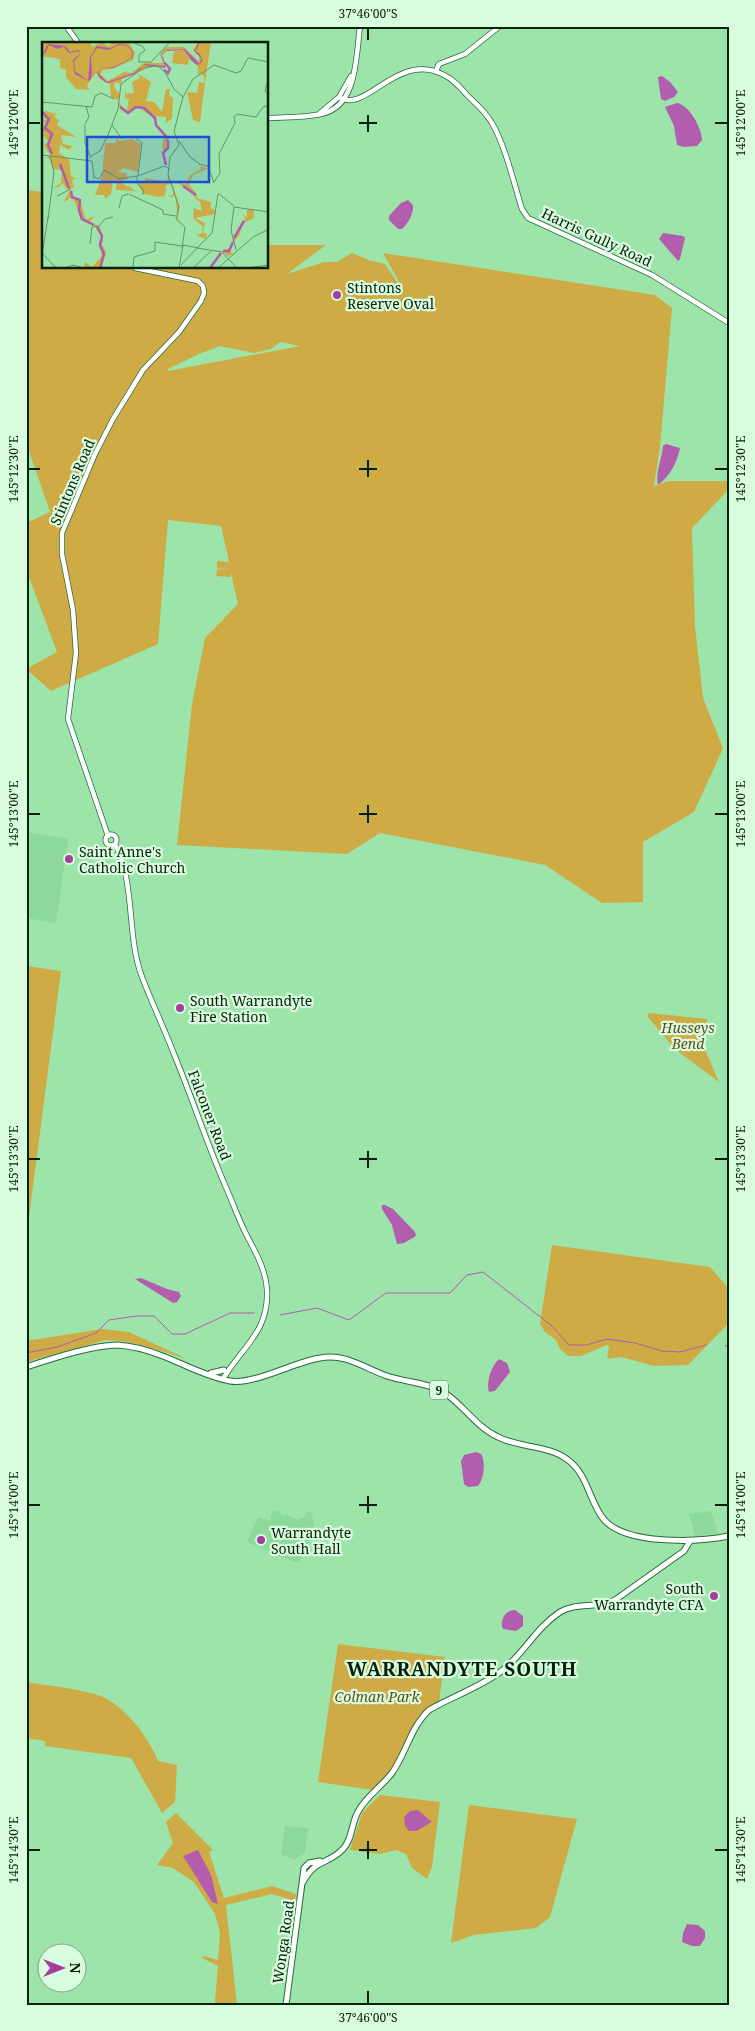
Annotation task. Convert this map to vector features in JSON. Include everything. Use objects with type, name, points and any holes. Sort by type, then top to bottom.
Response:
[{"type":"main road","points":[[66,26],[78,42]]},
{"type":"main road","points":[[354,100],[351,87],[360,26]]},
{"type":"main road","points":[[343,97],[349,102],[354,100],[402,73],[421,69],[437,72],[444,63],[465,54],[500,26]]},
{"type":"main road","points":[[343,97],[354,70]]},
{"type":"main road","name":"Harris Gully Road","points":[[437,72],[456,83],[492,121],[526,216],[652,275],[729,322]]},
{"type":"main road","points":[[269,118],[316,115],[343,97],[351,87]]},
{"type":"main road","name":"Stintons Road","points":[[110,835],[72,736],[68,719],[76,653],[73,610],[62,554],[62,533],[95,454],[113,419],[143,370],[179,332],[201,301],[204,293],[203,286],[198,281],[140,269]]},
{"type":"main road","points":[[110,835],[117,839],[112,844],[106,840],[110,835]]},
{"type":"main road","name":"Falconer Road","points":[[112,844],[119,852],[123,868],[130,901],[134,942],[142,976],[174,1053],[216,1164],[257,1256],[266,1281],[266,1307],[261,1325],[254,1339],[221,1379]]},
{"type":"main road","name":"9","points":[[26,1367],[112,1345],[146,1350],[221,1379],[235,1382],[250,1380],[288,1367],[327,1357],[342,1357],[387,1376],[426,1385],[442,1391],[485,1430],[499,1438],[568,1459],[580,1471],[602,1518],[618,1531],[677,1541],[729,1536]]},
{"type":"main road","points":[[234,1363],[229,1375],[235,1382]]},
{"type":"main road","name":"Falconer Road","points":[[221,1379],[224,1370],[234,1363]]},
{"type":"main road","points":[[189,1366],[212,1373],[224,1370]]},
{"type":"main road","points":[[677,1541],[680,1552],[686,1549],[688,1541]]},
{"type":"main road","name":"Wonga Road","points":[[286,2005],[306,1872],[312,1865],[338,1853],[346,1846],[358,1811],[393,1771],[420,1718],[429,1710],[502,1671],[542,1628],[561,1611],[569,1608],[606,1604],[615,1600],[680,1552]]},
{"type":"shaded area","points":[[662,76],[678,92],[674,97],[665,101],[661,99],[658,77]]},
{"type":"shaded area","points":[[677,103],[690,112],[697,124],[702,140],[697,146],[684,147],[677,145],[674,126],[665,107]]},
{"type":"shaded area","points":[[408,200],[413,205],[412,215],[402,229],[398,229],[389,220],[389,216],[401,203]]},
{"type":"shaded area","points":[[663,233],[683,236],[685,238],[678,261],[659,239]]},
{"type":"shaded area","points":[[666,444],[680,448],[672,469],[658,485],[658,471],[663,446]]},
{"type":"shaded area","points":[[26,832],[68,839],[56,923],[26,918]]},
{"type":"shaded area","points":[[382,1205],[393,1209],[415,1232],[416,1236],[404,1243],[397,1244],[392,1225],[382,1209]]},
{"type":"shaded area","points":[[141,1278],[179,1292],[181,1296],[177,1302],[173,1303],[135,1279]]},
{"type":"shaded area","points":[[499,1359],[507,1363],[510,1372],[495,1391],[489,1392],[490,1375]]},
{"type":"shaded area","points":[[476,1452],[483,1457],[483,1475],[478,1486],[468,1487],[464,1484],[461,1461],[464,1455]]},
{"type":"shaded area","points":[[274,1511],[279,1511],[283,1516],[286,1514],[297,1520],[305,1517],[307,1512],[312,1513],[314,1526],[299,1563],[247,1542],[258,1517],[272,1522],[270,1517]]},
{"type":"shaded area","points":[[711,1511],[718,1534],[695,1536],[689,1514]]},
{"type":"shaded area","points":[[515,1610],[523,1616],[523,1626],[516,1631],[503,1629],[502,1622],[504,1616]]},
{"type":"shaded area","points":[[418,1810],[432,1822],[416,1831],[409,1831],[405,1826],[404,1817],[410,1811]]},
{"type":"shaded area","points":[[285,1826],[308,1828],[305,1853],[294,1860],[281,1854]]},
{"type":"shaded area","points":[[198,1850],[211,1875],[218,1904],[212,1902],[183,1856]]},
{"type":"shaded area","points":[[687,1924],[698,1925],[705,1931],[705,1938],[700,1946],[692,1946],[682,1942]]},
{"type":"green space","points":[[26,190],[42,192],[42,269],[269,269],[269,245],[326,245],[287,274],[324,262],[337,262],[352,253],[385,264],[399,285],[397,292],[402,287],[383,253],[655,295],[672,308],[660,447],[654,486],[669,481],[729,481],[729,489],[692,528],[695,626],[703,698],[723,748],[694,812],[643,842],[643,902],[602,903],[545,865],[380,833],[347,854],[177,845],[192,704],[205,638],[238,604],[231,573],[230,577],[216,576],[217,569],[230,570],[217,568],[217,561],[229,562],[221,526],[168,520],[158,644],[51,691],[26,669],[57,652],[26,569],[26,523],[50,512],[26,442]],"holes":[[[280,342],[300,346],[168,371],[168,369],[199,354],[220,346],[254,353],[271,349]]]},
{"type":"green space","points":[[26,966],[61,971],[26,1240]]},
{"type":"green space","name":"Husseys Bend","points":[[649,1013],[707,1019],[705,1050],[719,1082],[675,1049],[647,1016]]},
{"type":"green space","points":[[552,1245],[710,1267],[729,1289],[729,1323],[688,1365],[654,1366],[621,1357],[607,1359],[609,1346],[607,1345],[581,1356],[568,1356],[560,1349],[556,1340],[545,1332],[540,1324]]},
{"type":"green space","points":[[102,1329],[129,1332],[187,1359],[137,1344],[106,1340],[26,1362],[26,1341]]},
{"type":"green space","name":"Colman Park","points":[[338,1644],[445,1657],[439,1702],[418,1719],[390,1775],[373,1790],[318,1782]]},
{"type":"green space","points":[[26,1682],[90,1693],[115,1704],[137,1726],[149,1743],[158,1761],[177,1765],[175,1802],[162,1813],[131,1758],[45,1746],[45,1741],[26,1738]]},
{"type":"green space","points":[[380,1795],[440,1802],[432,1867],[427,1879],[412,1868],[406,1854],[396,1850],[380,1854],[350,1850],[362,1813]]},
{"type":"green space","points":[[469,1805],[577,1819],[550,1917],[536,1928],[474,1935],[451,1943]]},
{"type":"green space","points":[[176,1813],[213,1850],[209,1852],[224,1898],[272,1886],[296,1894],[295,1901],[272,1894],[226,1905],[237,2005],[216,2005],[218,1966],[202,1958],[203,1956],[218,1960],[220,1933],[215,1914],[194,1882],[173,1868],[157,1865],[173,1843],[166,1822]]},
{"type":"waterway","points":[[280,1315],[317,1308],[349,1320],[386,1293],[450,1293],[467,1275],[483,1272],[552,1326],[569,1345],[586,1345],[607,1339],[635,1343],[662,1351],[680,1352],[706,1345]]},
{"type":"waterway","points":[[26,1353],[57,1347],[96,1333],[109,1320],[136,1316],[154,1316],[172,1334],[185,1334],[230,1313],[254,1313]]},
{"type":"waterway","points":[[725,1346],[729,1345]]},
{"type":"place","name":"Stintons Reserve Oval","points":[[337,295]]},
{"type":"place","name":"Saint Anne's Catholic Church","points":[[69,859]]},
{"type":"place","name":"South Warrandyte Fire Station","points":[[180,1008]]},
{"type":"place","name":"Warrandyte South Hall","points":[[261,1540]]},
{"type":"place","name":"South Warrandyte CFA","points":[[714,1596]]},
{"type":"district","name":"WARRANDYTE SOUTH","points":[[462,1669]]}]
